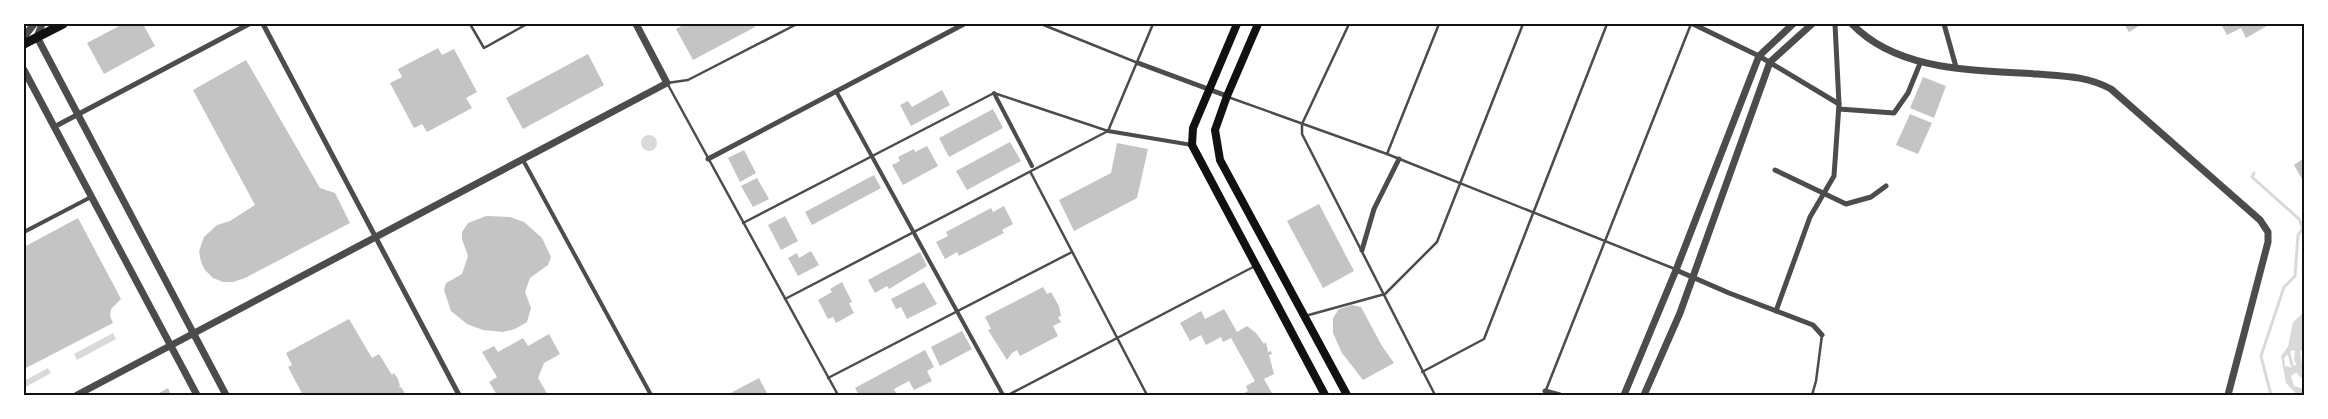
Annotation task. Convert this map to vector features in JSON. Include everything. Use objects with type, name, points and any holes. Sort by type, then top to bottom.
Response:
[{"type":"main road","points":[[24,44],[63,24]]},
{"type":"main road","points":[[1237,24],[1193,128],[1192,145],[1325,395]]},
{"type":"main road","points":[[1258,24],[1227,96],[1215,130],[1220,160],[1348,395]]},
{"type":"street","points":[[24,37],[34,24]]},
{"type":"street","points":[[42,24],[37,37],[226,395]]},
{"type":"street","points":[[54,127],[249,24]]},
{"type":"street","points":[[263,24],[459,395]]},
{"type":"street","points":[[77,395],[667,83],[636,24]]},
{"type":"street","points":[[708,159],[964,24]]},
{"type":"street","points":[[1692,24],[1770,62],[1839,106],[1894,112],[1908,94],[1922,61]]},
{"type":"street","points":[[1624,395],[1676,270],[1759,56],[1793,24]]},
{"type":"street","points":[[1644,395],[1693,278],[1770,62],[1812,24]]},
{"type":"street","points":[[1776,310],[1810,217],[1834,176],[1839,106],[1834,24]]},
{"type":"street","points":[[1852,24],[1866,38],[1892,53],[1922,61],[1956,67],[2083,77],[2111,88],[2260,220],[2268,232],[2268,242],[2228,395]]},
{"type":"street","points":[[1944,24],[1956,67]]},
{"type":"street","points":[[1138,63],[1227,96]]},
{"type":"street","points":[[24,70],[197,395]]},
{"type":"street","points":[[836,91],[1003,395]]},
{"type":"street","points":[[994,93],[1032,166]]},
{"type":"street","points":[[1108,131],[1192,145]]},
{"type":"street","points":[[1362,250],[1374,209],[1399,159]]},
{"type":"street","points":[[523,160],[651,395]]},
{"type":"street","points":[[1775,170],[1846,204],[1871,197],[1886,186]]},
{"type":"street","points":[[24,232],[91,197]]},
{"type":"street","points":[[1676,270],[1813,325],[1822,335]]},
{"type":"street","points":[[1544,393],[1560,395]]},
{"type":"lane","points":[[470,24],[484,48],[527,24]]},
{"type":"lane","points":[[796,24],[688,80],[667,83],[838,395]]},
{"type":"lane","points":[[1041,24],[1138,63]]},
{"type":"lane","points":[[785,299],[914,234],[1108,131],[1153,24]]},
{"type":"lane","points":[[1349,24],[1302,124],[1302,134],[1435,395]]},
{"type":"lane","points":[[1387,154],[1439,24]]},
{"type":"lane","points":[[1304,316],[1385,294],[1437,242],[1523,24]]},
{"type":"lane","points":[[1422,372],[1484,339],[1607,24]]},
{"type":"lane","points":[[1544,393],[1692,24]]},
{"type":"lane","points":[[743,223],[994,93],[1108,131]]},
{"type":"lane","points":[[1227,96],[1387,154],[1676,270]]},
{"type":"lane","points":[[1030,173],[1147,395]]},
{"type":"lane","points":[[828,378],[1072,252]]},
{"type":"lane","points":[[1008,395],[1256,265]]},
{"type":"lane","points":[[1812,395],[1816,381],[1822,335]]},
{"type":"shaded area","points":[[649,135],[655,137],[657,143],[655,149],[649,151],[643,149],[641,143],[643,137]]},
{"type":"shaded area","points":[[2304,312],[2304,348],[2300,352],[2304,376],[2298,371],[2291,376],[2294,386],[2304,389],[2304,395],[2297,395],[2286,383],[2281,356],[2288,347],[2293,322]],"holes":[[[2292,350],[2295,351],[2294,359],[2296,364],[2294,368],[2285,366],[2284,358]]]},
{"type":"shaded area","points":[[113,333],[116,339],[77,360],[74,354]]},
{"type":"shaded area","points":[[48,368],[51,373],[24,388],[24,381]]},
{"type":"building","points":[[123,24],[143,24],[155,46],[104,74],[87,43]]},
{"type":"building","points":[[685,24],[753,24],[755,27],[693,60],[676,29]]},
{"type":"building","points":[[2124,24],[2142,24],[2129,32]]},
{"type":"building","points":[[2221,24],[2270,24],[2246,38],[2241,28],[2227,35]]},
{"type":"building","points":[[438,48],[442,55],[454,49],[477,92],[466,98],[472,108],[427,132],[422,124],[414,128],[390,83],[402,77],[398,69]]},
{"type":"building","points":[[588,54],[604,85],[523,129],[506,98]]},
{"type":"building","points":[[246,60],[320,188],[335,193],[350,223],[245,278],[233,282],[223,282],[213,278],[205,270],[201,262],[199,251],[204,237],[217,225],[230,221],[255,205],[193,90]]},
{"type":"building","points":[[1923,77],[1946,86],[1934,118],[1910,108]]},
{"type":"building","points":[[942,90],[950,105],[911,126],[900,105],[908,101],[912,107]]},
{"type":"building","points":[[993,109],[1003,128],[949,157],[939,138]]},
{"type":"building","points":[[1910,114],[1932,123],[1918,154],[1896,145]]},
{"type":"building","points":[[1010,142],[1021,161],[967,190],[956,171]]},
{"type":"building","points":[[1117,143],[1148,149],[1137,198],[1074,231],[1059,200],[1111,173]]},
{"type":"building","points":[[927,146],[938,166],[903,185],[892,165],[900,161],[898,157],[914,149],[915,152]]},
{"type":"building","points":[[744,150],[756,173],[740,182],[728,158]]},
{"type":"building","points":[[2304,158],[2304,177],[2302,179],[2294,165]]},
{"type":"building","points":[[874,175],[881,188],[812,225],[805,212]]},
{"type":"building","points":[[757,178],[769,199],[753,207],[741,186]]},
{"type":"building","points":[[1319,204],[1354,271],[1323,288],[1287,221]]},
{"type":"building","points":[[1004,206],[1013,224],[1002,230],[1004,233],[959,256],[957,252],[945,259],[936,242],[948,236],[946,232],[991,208],[993,212]]},
{"type":"building","points":[[486,216],[510,217],[524,222],[542,238],[551,257],[548,265],[530,278],[525,292],[531,308],[527,322],[515,329],[503,332],[483,330],[467,324],[451,311],[444,290],[446,283],[462,274],[468,256],[462,239],[462,232],[468,223]]},
{"type":"building","points":[[785,216],[798,241],[781,250],[768,225]]},
{"type":"building","points":[[78,218],[121,299],[111,309],[110,316],[113,323],[24,369],[24,247]]},
{"type":"building","points":[[811,251],[819,265],[798,276],[788,258],[797,253],[799,258]]},
{"type":"building","points":[[920,252],[927,266],[889,289],[887,286],[875,293],[868,280]]},
{"type":"building","points":[[842,282],[852,302],[849,303],[854,313],[836,323],[833,317],[828,319],[818,300],[832,292],[830,289]]},
{"type":"building","points":[[924,282],[937,304],[907,319],[901,307],[896,309],[891,299]]},
{"type":"building","points":[[1043,287],[1047,294],[1051,292],[1059,306],[1061,316],[1058,317],[1061,322],[1053,326],[1058,336],[1020,356],[1017,350],[1007,360],[988,330],[991,329],[985,317]]},
{"type":"building","points":[[1352,305],[1361,307],[1382,346],[1394,363],[1363,380],[1342,353],[1333,333],[1333,318],[1339,309]]},
{"type":"building","points":[[1224,309],[1237,332],[1247,326],[1256,333],[1264,344],[1266,342],[1268,352],[1271,351],[1272,354],[1269,355],[1274,374],[1264,379],[1273,395],[1240,395],[1248,391],[1246,386],[1255,381],[1231,338],[1223,342],[1221,337],[1206,345],[1201,335],[1190,341],[1180,323],[1201,311],[1205,319]]},
{"type":"building","points":[[349,319],[372,358],[379,354],[392,375],[394,373],[398,379],[400,386],[398,387],[401,387],[406,395],[303,395],[288,367],[292,365],[286,353]]},
{"type":"building","points":[[962,331],[972,349],[940,366],[931,347]]},
{"type":"building","points":[[549,334],[560,354],[544,363],[538,378],[548,395],[497,395],[489,382],[497,377],[482,352],[494,346],[498,352],[523,338],[528,346]]},
{"type":"building","points":[[925,350],[934,367],[927,371],[932,381],[914,390],[909,381],[894,389],[897,395],[859,395],[855,388]]},
{"type":"building","points":[[759,378],[768,395],[727,395]]},
{"type":"building","points":[[168,388],[171,395],[155,395],[161,392]]},
{"type":"waterway","points":[[2254,173],[2252,177],[2299,219],[2303,228],[2298,235],[2295,276],[2284,287],[2261,356],[2271,395]]},
{"type":"waterway","points":[[2288,349],[2292,365],[2304,379]]}]
